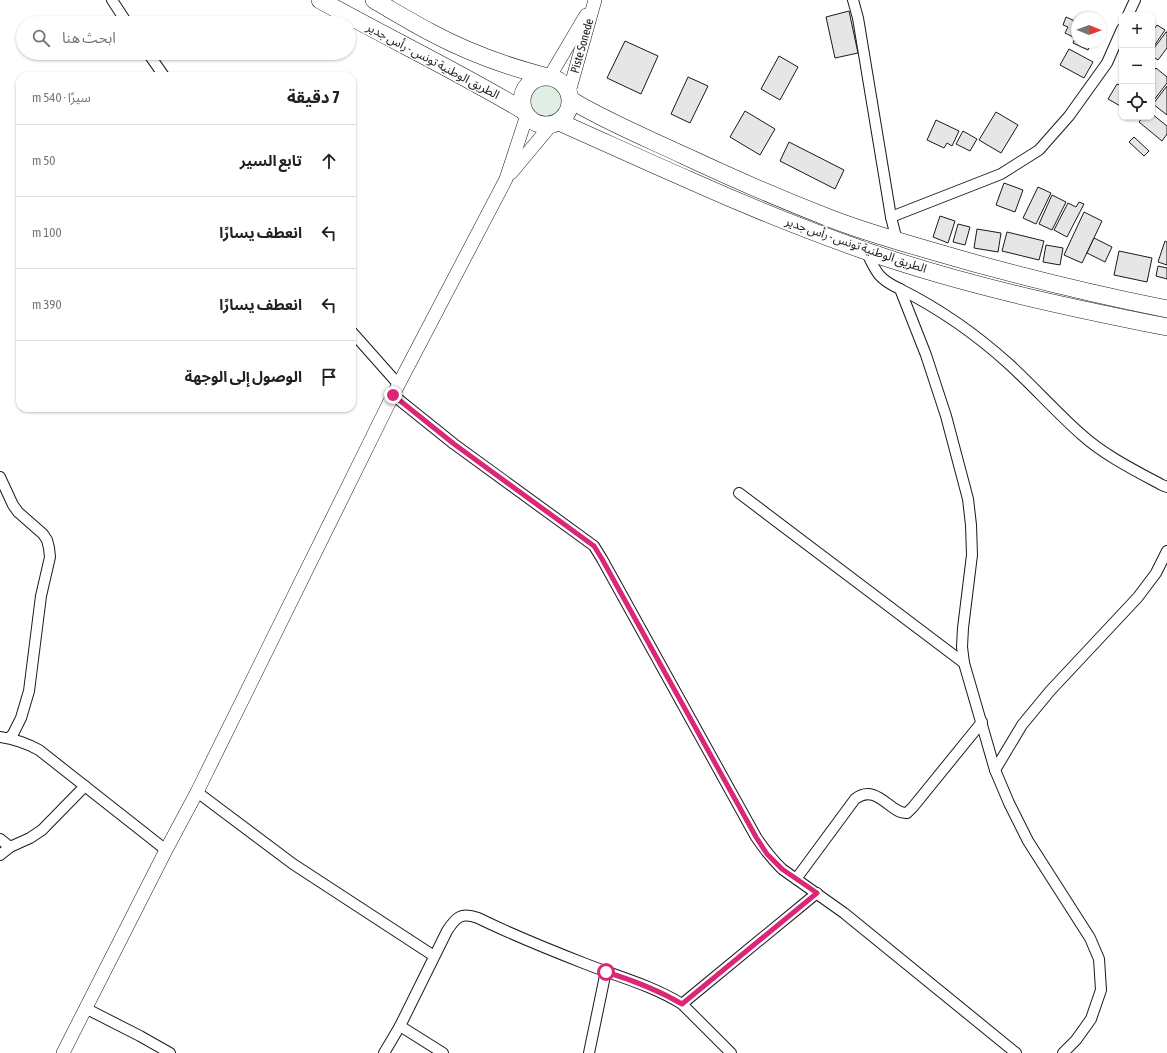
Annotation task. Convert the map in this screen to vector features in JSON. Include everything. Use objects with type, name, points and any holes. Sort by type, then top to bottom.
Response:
[{"type":"highway","name":"الطريق الوطنية تونس - رأس جدير","points":[[320,0],[350,16]]},
{"type":"highway","name":"الطريق الوطنية تونس - رأس جدير","points":[[374,0],[431,33],[467,49],[500,63],[547,76]]},
{"type":"highway","name":"الطريق الوطنية تونس - رأس جدير","points":[[356,20],[496,94],[525,113]]},
{"type":"highway","points":[[547,76],[558,79],[565,84],[570,96],[569,109],[565,116],[555,123],[540,124],[535,122],[525,113],[522,103],[522,95],[530,82],[536,78],[547,76]]},
{"type":"highway","name":"الطريق الوطنية تونس - رأس جدير","points":[[570,96],[601,117],[771,194],[830,218],[897,241],[1027,278],[1167,309]]},
{"type":"highway","name":"الطريق الوطنية تونس - رأس جدير","points":[[555,123],[756,209],[866,251],[905,264],[1000,290],[1086,311],[1167,327]]},
{"type":"street","points":[[112,0],[122,16]]},
{"type":"street","name":"Piste Sonede","points":[[547,76],[595,0]]},
{"type":"street","name":"Piste Sonede","points":[[570,96],[595,0]]},
{"type":"street","points":[[853,0],[858,18],[891,217],[897,241]]},
{"type":"street","points":[[1129,12],[1135,0]]},
{"type":"street","points":[[891,217],[1001,174],[1039,150],[1069,116],[1107,63],[1119,36]]},
{"type":"street","points":[[153,60],[161,72]]},
{"type":"street","points":[[63,1053],[197,792],[396,390],[506,179],[525,113]]},
{"type":"street","points":[[506,179],[555,123]]},
{"type":"street","points":[[866,251],[876,272],[888,284],[940,311],[1010,365],[1083,436],[1114,458],[1167,487]]},
{"type":"street","points":[[900,289],[926,355],[946,416],[968,499],[972,555],[963,628],[962,647],[964,663],[996,770],[1008,803],[1028,841],[1080,920],[1099,959],[1101,990],[1091,1019],[1076,1040],[1063,1053]]},
{"type":"street","points":[[356,337],[396,390],[454,444],[594,546],[756,837],[767,854],[782,869],[850,918],[1016,1053]]},
{"type":"street","points":[[0,477],[13,505],[18,512],[43,534],[47,540],[50,557],[41,596],[29,691],[21,718],[13,734],[4,738]]},
{"type":"street","points":[[739,493],[964,663]]},
{"type":"street","points":[[996,770],[1022,725],[1050,691],[1138,597],[1156,573],[1167,551]]},
{"type":"street","points":[[796,879],[856,798],[862,794],[871,794],[902,813],[907,813],[982,722]]},
{"type":"street","points":[[4,738],[27,743],[39,750],[166,850]]},
{"type":"street","points":[[0,855],[10,847],[36,835],[86,786]]},
{"type":"street","points":[[197,792],[293,864],[434,956]]},
{"type":"street","points":[[0,839],[10,847]]},
{"type":"street","points":[[682,1004],[817,893]]},
{"type":"street","points":[[384,1053],[400,1026],[453,921],[469,915],[606,972],[644,985],[671,998],[682,1004],[731,1053]]},
{"type":"street","points":[[589,1053],[606,972]]},
{"type":"street","points":[[85,1008],[170,1053]]},
{"type":"street","points":[[400,1026],[443,1053]]},
{"type":"green space","points":[[549,83],[558,88],[562,93],[562,107],[558,112],[553,116],[543,117],[539,116],[530,107],[529,97],[530,93],[539,84]]},
{"type":"building","points":[[849,11],[858,53],[835,58],[826,17]]},
{"type":"building","points":[[1066,17],[1071,19],[1071,36],[1065,33],[1068,27],[1063,25]]},
{"type":"building","points":[[1157,25],[1165,30],[1155,45],[1155,28]]},
{"type":"building","points":[[1167,32],[1167,48],[1158,60],[1155,58],[1155,47]]},
{"type":"building","points":[[625,41],[658,56],[641,94],[607,78]]},
{"type":"building","points":[[1069,49],[1093,62],[1084,78],[1060,65]]},
{"type":"building","points":[[779,56],[798,67],[780,100],[761,89]]},
{"type":"building","points":[[1156,68],[1167,77],[1167,83],[1155,99],[1155,84]]},
{"type":"building","points":[[688,77],[708,86],[690,123],[671,114]]},
{"type":"building","points":[[1117,84],[1119,85],[1119,105],[1108,99]]},
{"type":"building","points":[[1167,86],[1167,115],[1155,106],[1155,101]]},
{"type":"building","points":[[745,111],[775,129],[760,155],[730,137]]},
{"type":"building","points":[[996,112],[1018,125],[1001,153],[979,140]]},
{"type":"building","points":[[1155,116],[1167,126],[1167,134],[1162,141],[1139,122],[1141,120],[1155,120]]},
{"type":"building","points":[[936,120],[959,131],[952,146],[947,143],[944,148],[927,140]]},
{"type":"building","points":[[963,131],[977,139],[970,151],[956,144]]},
{"type":"building","points":[[1134,137],[1149,151],[1144,156],[1129,142]]},
{"type":"building","points":[[789,142],[844,170],[835,189],[780,161]]},
{"type":"building","points":[[1004,183],[1023,190],[1015,212],[996,205]]},
{"type":"building","points":[[1038,187],[1051,193],[1036,224],[1023,218]]},
{"type":"building","points":[[1052,195],[1066,202],[1052,230],[1039,224]]},
{"type":"building","points":[[1079,202],[1084,204],[1067,237],[1054,230],[1068,203],[1076,207]]},
{"type":"building","points":[[1084,212],[1102,221],[1082,263],[1064,255]]},
{"type":"building","points":[[940,216],[955,221],[948,243],[933,237]]},
{"type":"building","points":[[958,224],[970,227],[965,245],[953,242]]},
{"type":"building","points":[[977,229],[1001,233],[998,252],[974,248]]},
{"type":"building","points":[[1007,232],[1044,241],[1039,260],[1002,251]]},
{"type":"building","points":[[1094,238],[1112,247],[1105,262],[1087,253]]},
{"type":"building","points":[[1165,241],[1167,242],[1167,265],[1158,262]]},
{"type":"building","points":[[1046,245],[1063,248],[1060,265],[1043,262]]},
{"type":"building","points":[[1119,251],[1152,258],[1147,282],[1114,275]]},
{"type":"building","points":[[1158,266],[1167,268],[1167,279],[1156,276]]},
{"type":"route","points":[[393,395],[454,444],[594,546],[756,837],[767,854],[782,869],[817,893],[682,1004],[644,985],[606,972]]}]
